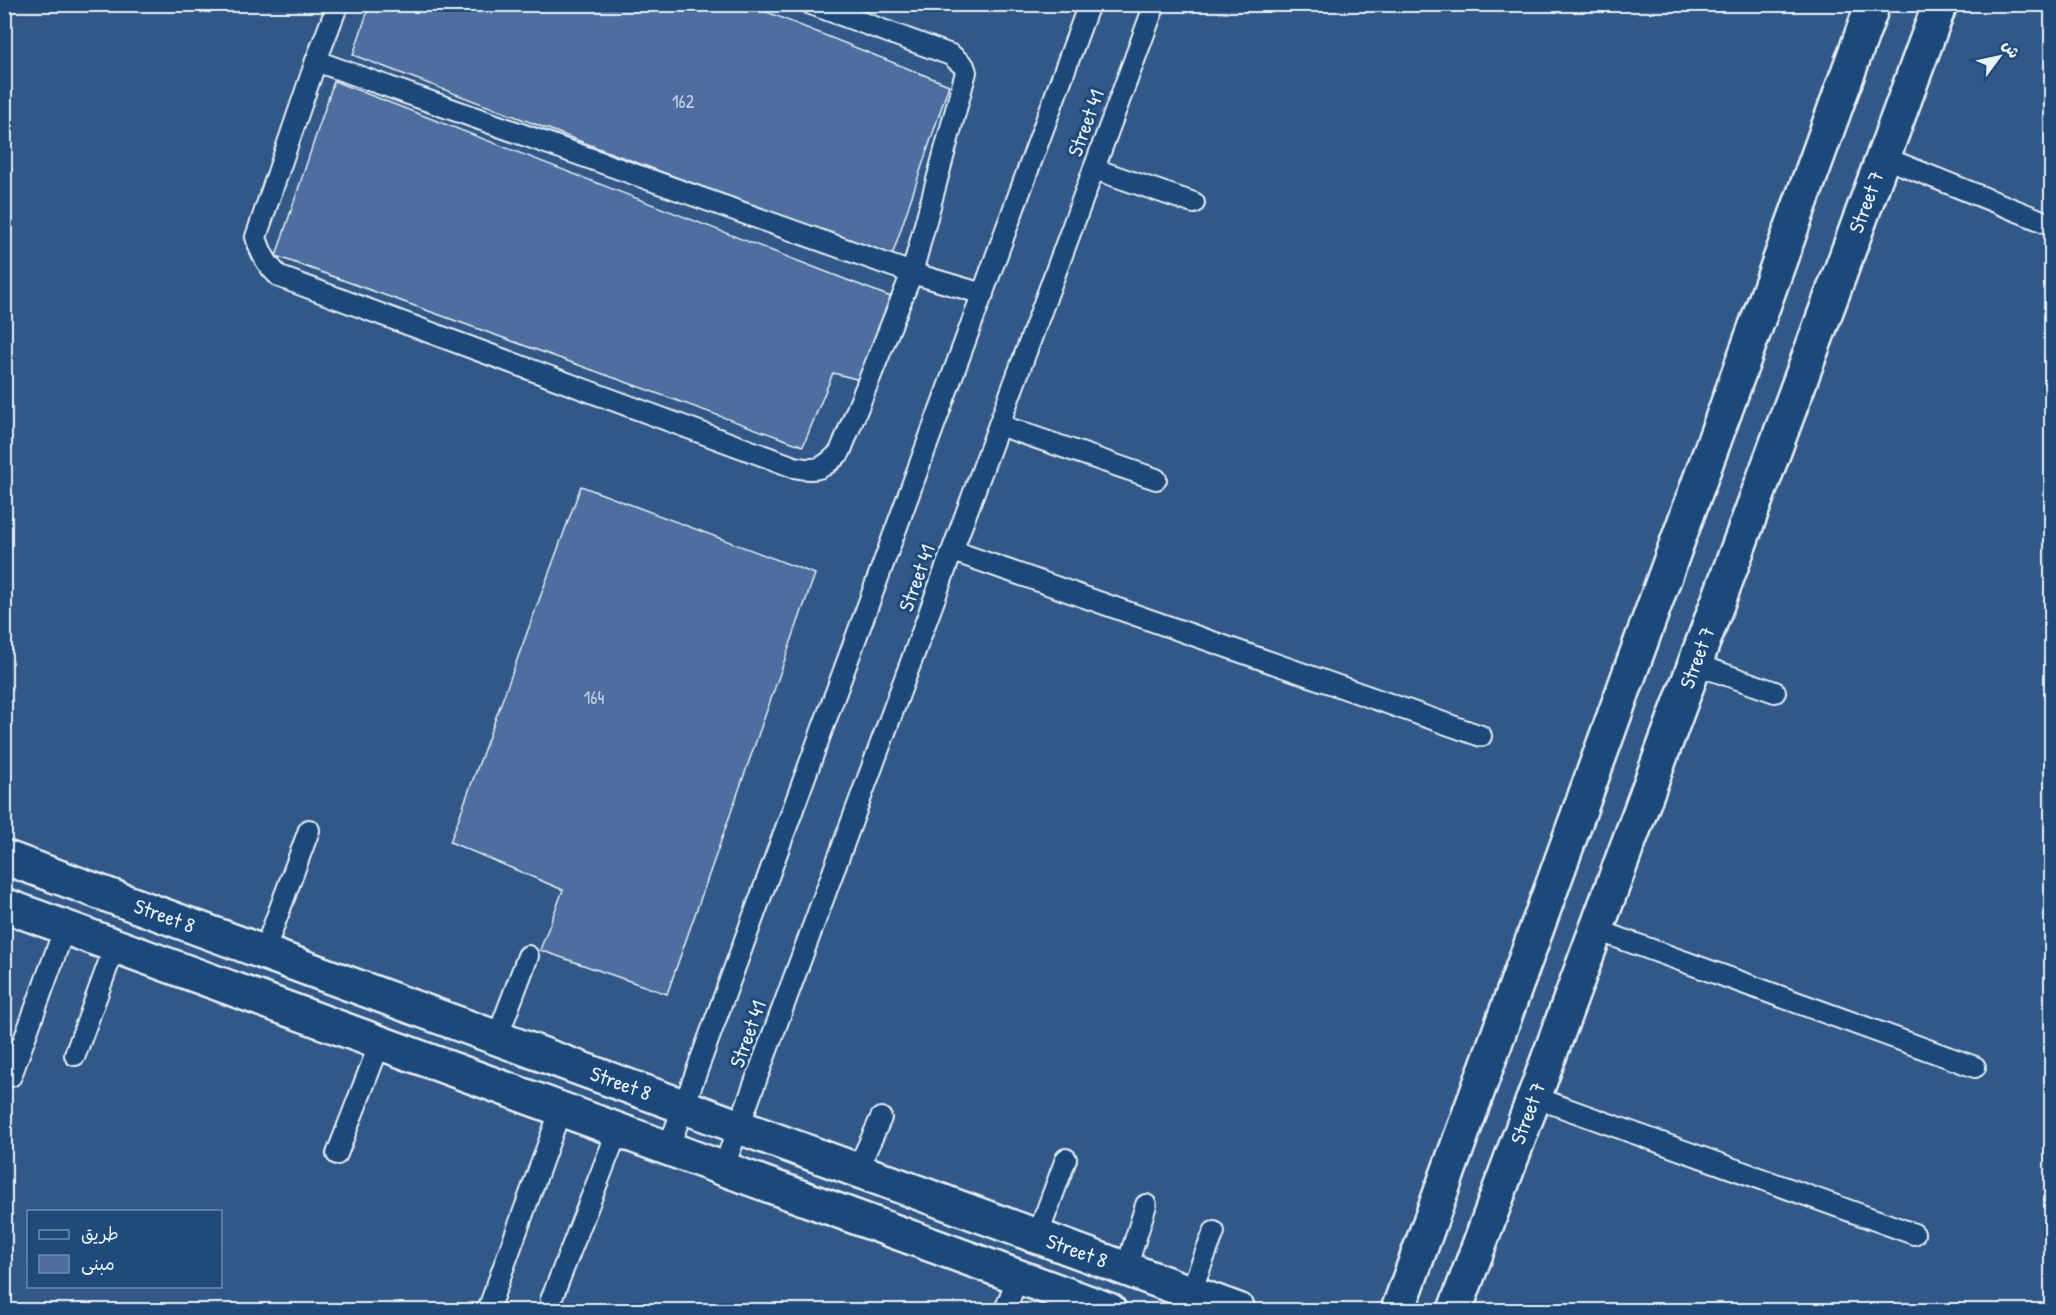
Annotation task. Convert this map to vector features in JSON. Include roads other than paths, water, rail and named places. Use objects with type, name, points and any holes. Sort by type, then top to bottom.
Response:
[{"type":"street","points":[[1398,1311],[1873,4]]},
{"type":"street","name":"Street 7","points":[[1455,1311],[1940,4]]},
{"type":"street","name":"Street 8","points":[[4,857],[1238,1311]]},
{"type":"street","points":[[4,905],[1109,1311]]},
{"type":"lane","points":[[338,4],[316,61],[256,237],[261,254],[269,267],[280,277],[794,467],[812,471],[826,466],[840,452],[912,273],[966,72],[964,66],[951,55],[811,4]]},
{"type":"lane","name":"Street 41","points":[[668,1149],[1089,4]]},
{"type":"lane","name":"Street 41","points":[[723,1169],[1155,4]]},
{"type":"lane","points":[[316,61],[912,273],[983,294]]},
{"type":"lane","points":[[1883,157],[2052,225]]},
{"type":"lane","points":[[1094,169],[1194,203]]},
{"type":"lane","points":[[999,425],[1156,479]]},
{"type":"lane","points":[[952,551],[1481,736]]},
{"type":"lane","points":[[1695,663],[1775,692]]},
{"type":"lane","points":[[264,952],[309,830]]},
{"type":"lane","points":[[11,1076],[65,927]]},
{"type":"lane","points":[[1597,930],[1976,1067]]},
{"type":"lane","points":[[75,1055],[115,946]]},
{"type":"lane","points":[[497,1038],[528,956]]},
{"type":"lane","points":[[337,1154],[380,1043]]},
{"type":"lane","points":[[1534,1097],[1914,1234]]},
{"type":"lane","points":[[488,1311],[561,1109]]},
{"type":"lane","points":[[857,1170],[881,1118]]},
{"type":"lane","points":[[551,1300],[618,1130]]},
{"type":"lane","points":[[1037,1237],[1066,1159]]},
{"type":"lane","points":[[1126,1269],[1146,1205]]},
{"type":"lane","points":[[1190,1293],[1214,1232]]},
{"type":"lane","points":[[1005,1311],[1018,1277]]}]
